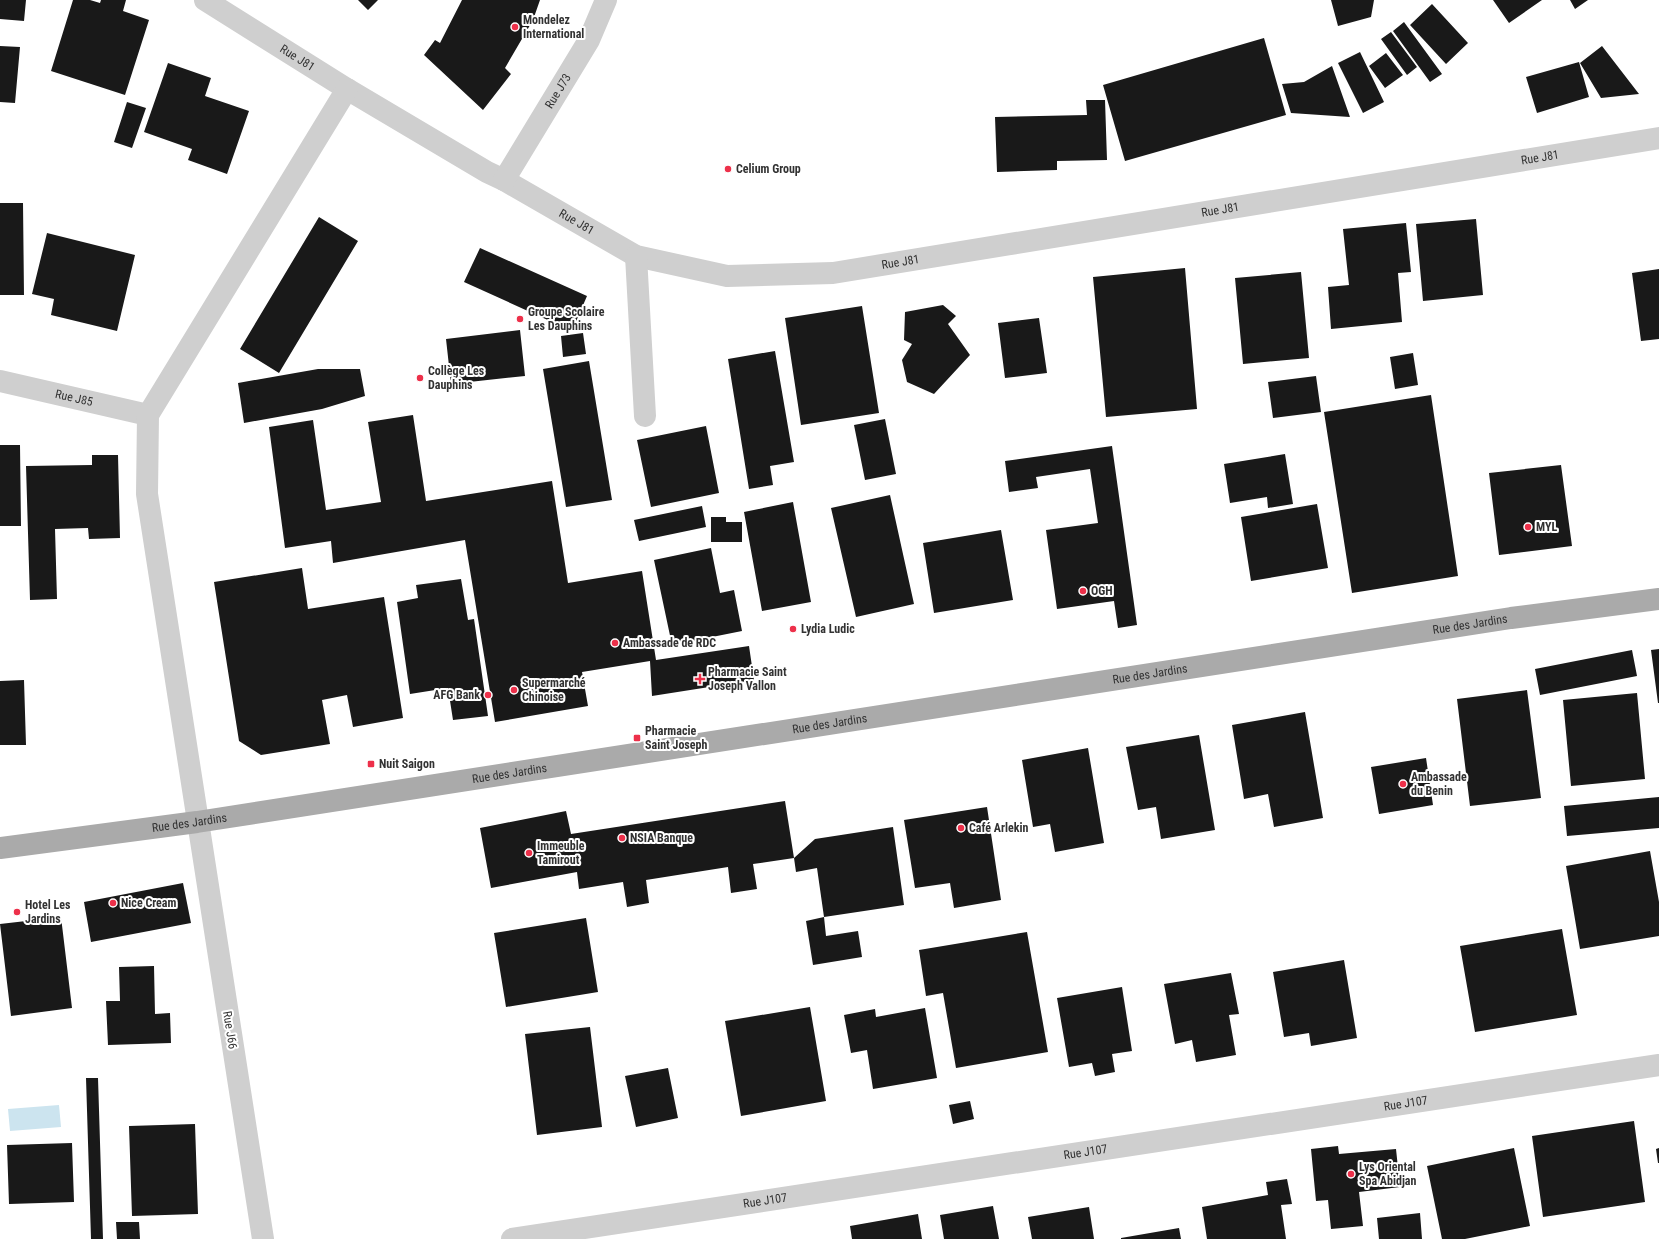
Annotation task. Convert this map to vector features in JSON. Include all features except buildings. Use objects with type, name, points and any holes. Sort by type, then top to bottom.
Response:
[{"type":"main road","name":"Rue des Jardins","points":[[0,848],[197,822],[1511,618],[1659,599]]},
{"type":"street","name":"Rue J81","points":[[205,0],[347,89],[488,172],[636,256],[727,276],[833,273],[1659,138]]},
{"type":"street","name":"Rue J73","points":[[504,180],[588,40],[606,0]]},
{"type":"street","points":[[148,415],[347,89]]},
{"type":"street","points":[[636,256],[645,416]]},
{"type":"street","name":"Rue J85","points":[[0,381],[148,415]]},
{"type":"street","name":"Rue J66","points":[[148,415],[147,494],[263,1239]]},
{"type":"street","name":"Rue J107","points":[[512,1239],[1659,1065]]},
{"type":"water","points":[[59,1105],[61,1127],[10,1131],[8,1109]]},
{"type":"place","name":"Mondelez International","points":[[515,27]]},
{"type":"place","name":"Celium Group","points":[[728,169]]},
{"type":"place","name":"Groupe Scolaire Les Dauphins","points":[[520,319]]},
{"type":"place","name":"Collège Les Dauphins","points":[[420,378]]},
{"type":"place","name":"MYL","points":[[1528,527]]},
{"type":"place","name":"OGH","points":[[1083,591]]},
{"type":"place","name":"Lydia Ludic","points":[[793,629]]},
{"type":"place","name":"Ambassade de RDC","points":[[615,643]]},
{"type":"place","name":"Pharmacie Saint Joseph Vallon","points":[[700,679]]},
{"type":"place","name":"Supermarché Chinoise","points":[[514,690]]},
{"type":"place","name":"AFG Bank","points":[[488,695]]},
{"type":"place","name":"Pharmacie Saint Joseph","points":[[637,738]]},
{"type":"place","name":"Nuit Saigon","points":[[371,764]]},
{"type":"place","name":"Ambassade du Benin","points":[[1403,784]]},
{"type":"place","name":"Café Arlekin","points":[[961,828]]},
{"type":"place","name":"NSIA Banque","points":[[622,838]]},
{"type":"place","name":"Immeuble Tamirout","points":[[529,853]]},
{"type":"place","name":"Nice Cream","points":[[113,903]]},
{"type":"place","name":"Hotel Les Jardins","points":[[17,912]]},
{"type":"place","name":"Lys Oriental Spa Abidjan","points":[[1351,1174]]}]
